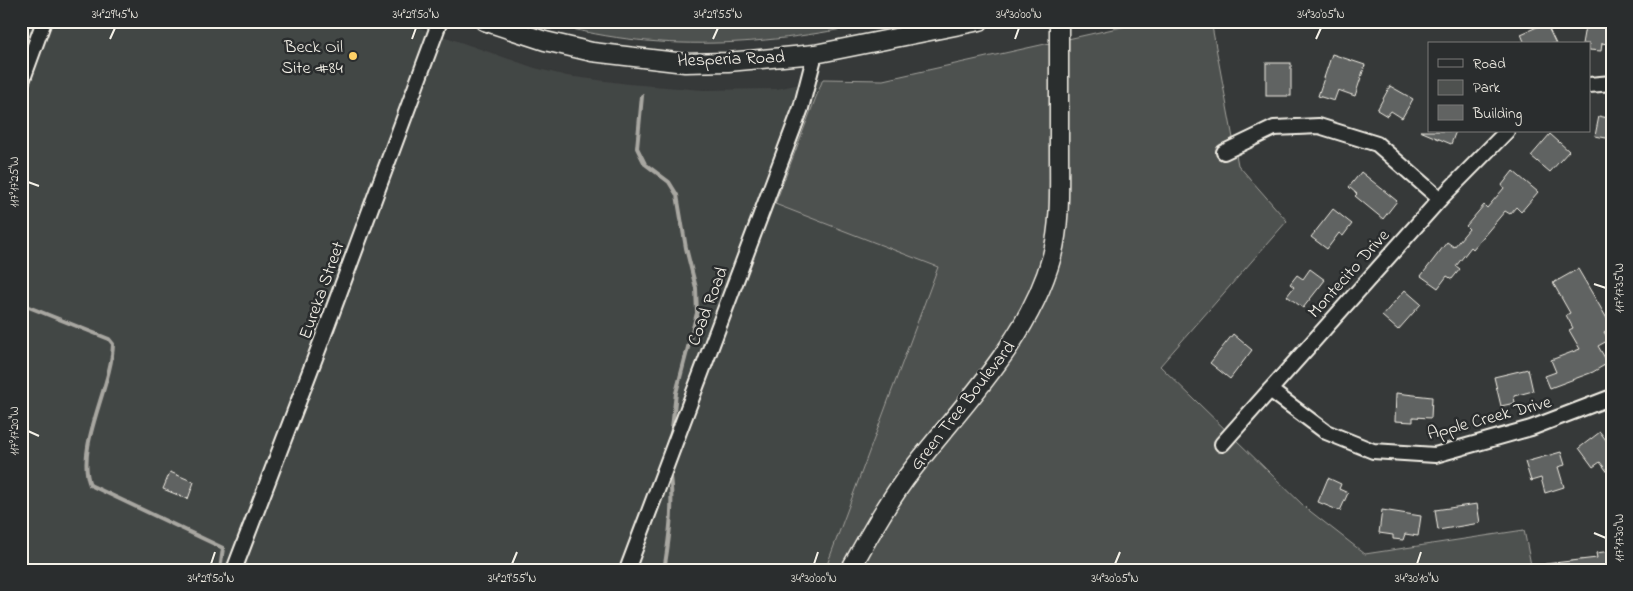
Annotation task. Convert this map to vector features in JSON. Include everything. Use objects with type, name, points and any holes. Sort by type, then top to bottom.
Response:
[{"type":"main road","name":"Hesperia Road","points":[[484,21],[545,41],[592,52],[686,63],[728,62],[815,54],[980,21]]},
{"type":"main road","name":"Green Tree Boulevard","points":[[850,570],[877,520],[910,472],[987,378],[1020,329],[1045,277],[1056,232],[1059,192],[1059,21]]},
{"type":"street","points":[[21,84],[44,21]]},
{"type":"street","name":"Eureka Street","points":[[234,570],[440,21]]},
{"type":"street","name":"Coad Road","points":[[627,570],[801,108],[815,54]]},
{"type":"street","points":[[1590,85],[1612,83]]},
{"type":"street","points":[[1224,152],[1274,128],[1319,126],[1377,144],[1440,199]]},
{"type":"street","name":"Montecito Drive","points":[[1222,444],[1440,199],[1506,132]]},
{"type":"street","name":"Apple Creek Drive","points":[[1270,390],[1326,432],[1373,451],[1436,455],[1531,428],[1612,397]]},
{"type":"shaded area","points":[[21,21],[400,21],[535,68],[567,76],[629,84],[703,90],[777,89],[823,79],[775,204],[938,267],[825,570],[21,570]]},
{"type":"green space","points":[[544,21],[880,21],[839,30],[755,41],[669,43],[585,32]]},
{"type":"green space","points":[[1149,21],[1211,21],[1238,165],[1287,221],[1160,366],[1306,508],[1365,554],[1524,530],[1532,570],[825,570],[938,267],[775,204],[823,79],[883,80]]},
{"type":"building","points":[[1586,21],[1612,21],[1612,45],[1602,43],[1601,51],[1590,50],[1590,42],[1582,42]]},
{"type":"building","points":[[1546,23],[1555,42],[1524,42],[1521,34]]},
{"type":"building","points":[[1332,54],[1365,65],[1355,96],[1338,90],[1334,101],[1318,96]]},
{"type":"building","points":[[1266,63],[1291,63],[1291,96],[1266,96]]},
{"type":"building","points":[[1390,86],[1413,99],[1402,118],[1391,111],[1387,116],[1377,110]]},
{"type":"building","points":[[1599,116],[1612,119],[1612,139],[1595,136]]},
{"type":"building","points":[[1420,131],[1456,132],[1451,144]]},
{"type":"building","points":[[1550,134],[1569,151],[1550,172],[1531,156]]},
{"type":"building","points":[[1513,171],[1538,192],[1521,212],[1516,207],[1510,214],[1505,211],[1456,266],[1460,269],[1452,279],[1447,276],[1438,288],[1421,276],[1447,242],[1454,247],[1469,229],[1466,226],[1484,205],[1487,208],[1504,188],[1502,185]]},
{"type":"building","points":[[1361,172],[1397,201],[1383,219],[1355,196],[1357,194],[1349,187]]},
{"type":"building","points":[[1333,209],[1352,224],[1343,236],[1339,233],[1327,249],[1311,237]]},
{"type":"building","points":[[1310,269],[1325,280],[1303,308],[1287,296],[1294,287],[1290,284],[1297,275],[1303,279]]},
{"type":"building","points":[[1578,269],[1612,327],[1604,332],[1609,340],[1598,346],[1608,363],[1593,372],[1550,388],[1545,376],[1556,372],[1551,360],[1580,349],[1569,330],[1573,328],[1566,315],[1570,313],[1553,283]]},
{"type":"building","points":[[1405,290],[1421,304],[1398,330],[1382,316]]},
{"type":"building","points":[[1233,334],[1252,350],[1230,379],[1210,363]]},
{"type":"building","points":[[1528,369],[1533,391],[1514,396],[1515,403],[1501,406],[1494,377]]},
{"type":"building","points":[[1396,393],[1432,397],[1431,418],[1413,417],[1413,422],[1395,421]]},
{"type":"building","points":[[1600,432],[1612,448],[1612,478],[1600,462],[1593,467],[1579,448]]},
{"type":"building","points":[[1561,452],[1565,465],[1558,467],[1564,487],[1545,493],[1541,478],[1531,481],[1525,462]]},
{"type":"building","points":[[170,472],[194,482],[188,499],[163,489]]},
{"type":"building","points":[[1328,478],[1341,484],[1339,489],[1348,493],[1340,511],[1318,502]]},
{"type":"building","points":[[1477,504],[1480,523],[1438,530],[1435,510]]},
{"type":"building","points":[[1382,510],[1421,516],[1418,536],[1405,534],[1403,540],[1393,539],[1393,535],[1379,533]]},
{"type":"building","points":[[1611,551],[1612,570],[1546,570],[1545,564],[1597,558],[1596,553]]},
{"type":"waterway","points":[[642,96],[637,148],[645,164],[669,182],[677,195],[686,248],[696,288],[697,313],[676,393],[671,437]]},
{"type":"waterway","points":[[21,304],[109,339],[113,344],[107,378],[95,416],[87,453],[87,470],[90,485],[223,548],[220,570]]},
{"type":"waterway","points":[[664,570],[671,507],[669,471]]},
{"type":"place","name":"Beck Oil Site #84","points":[[353,56]]}]
